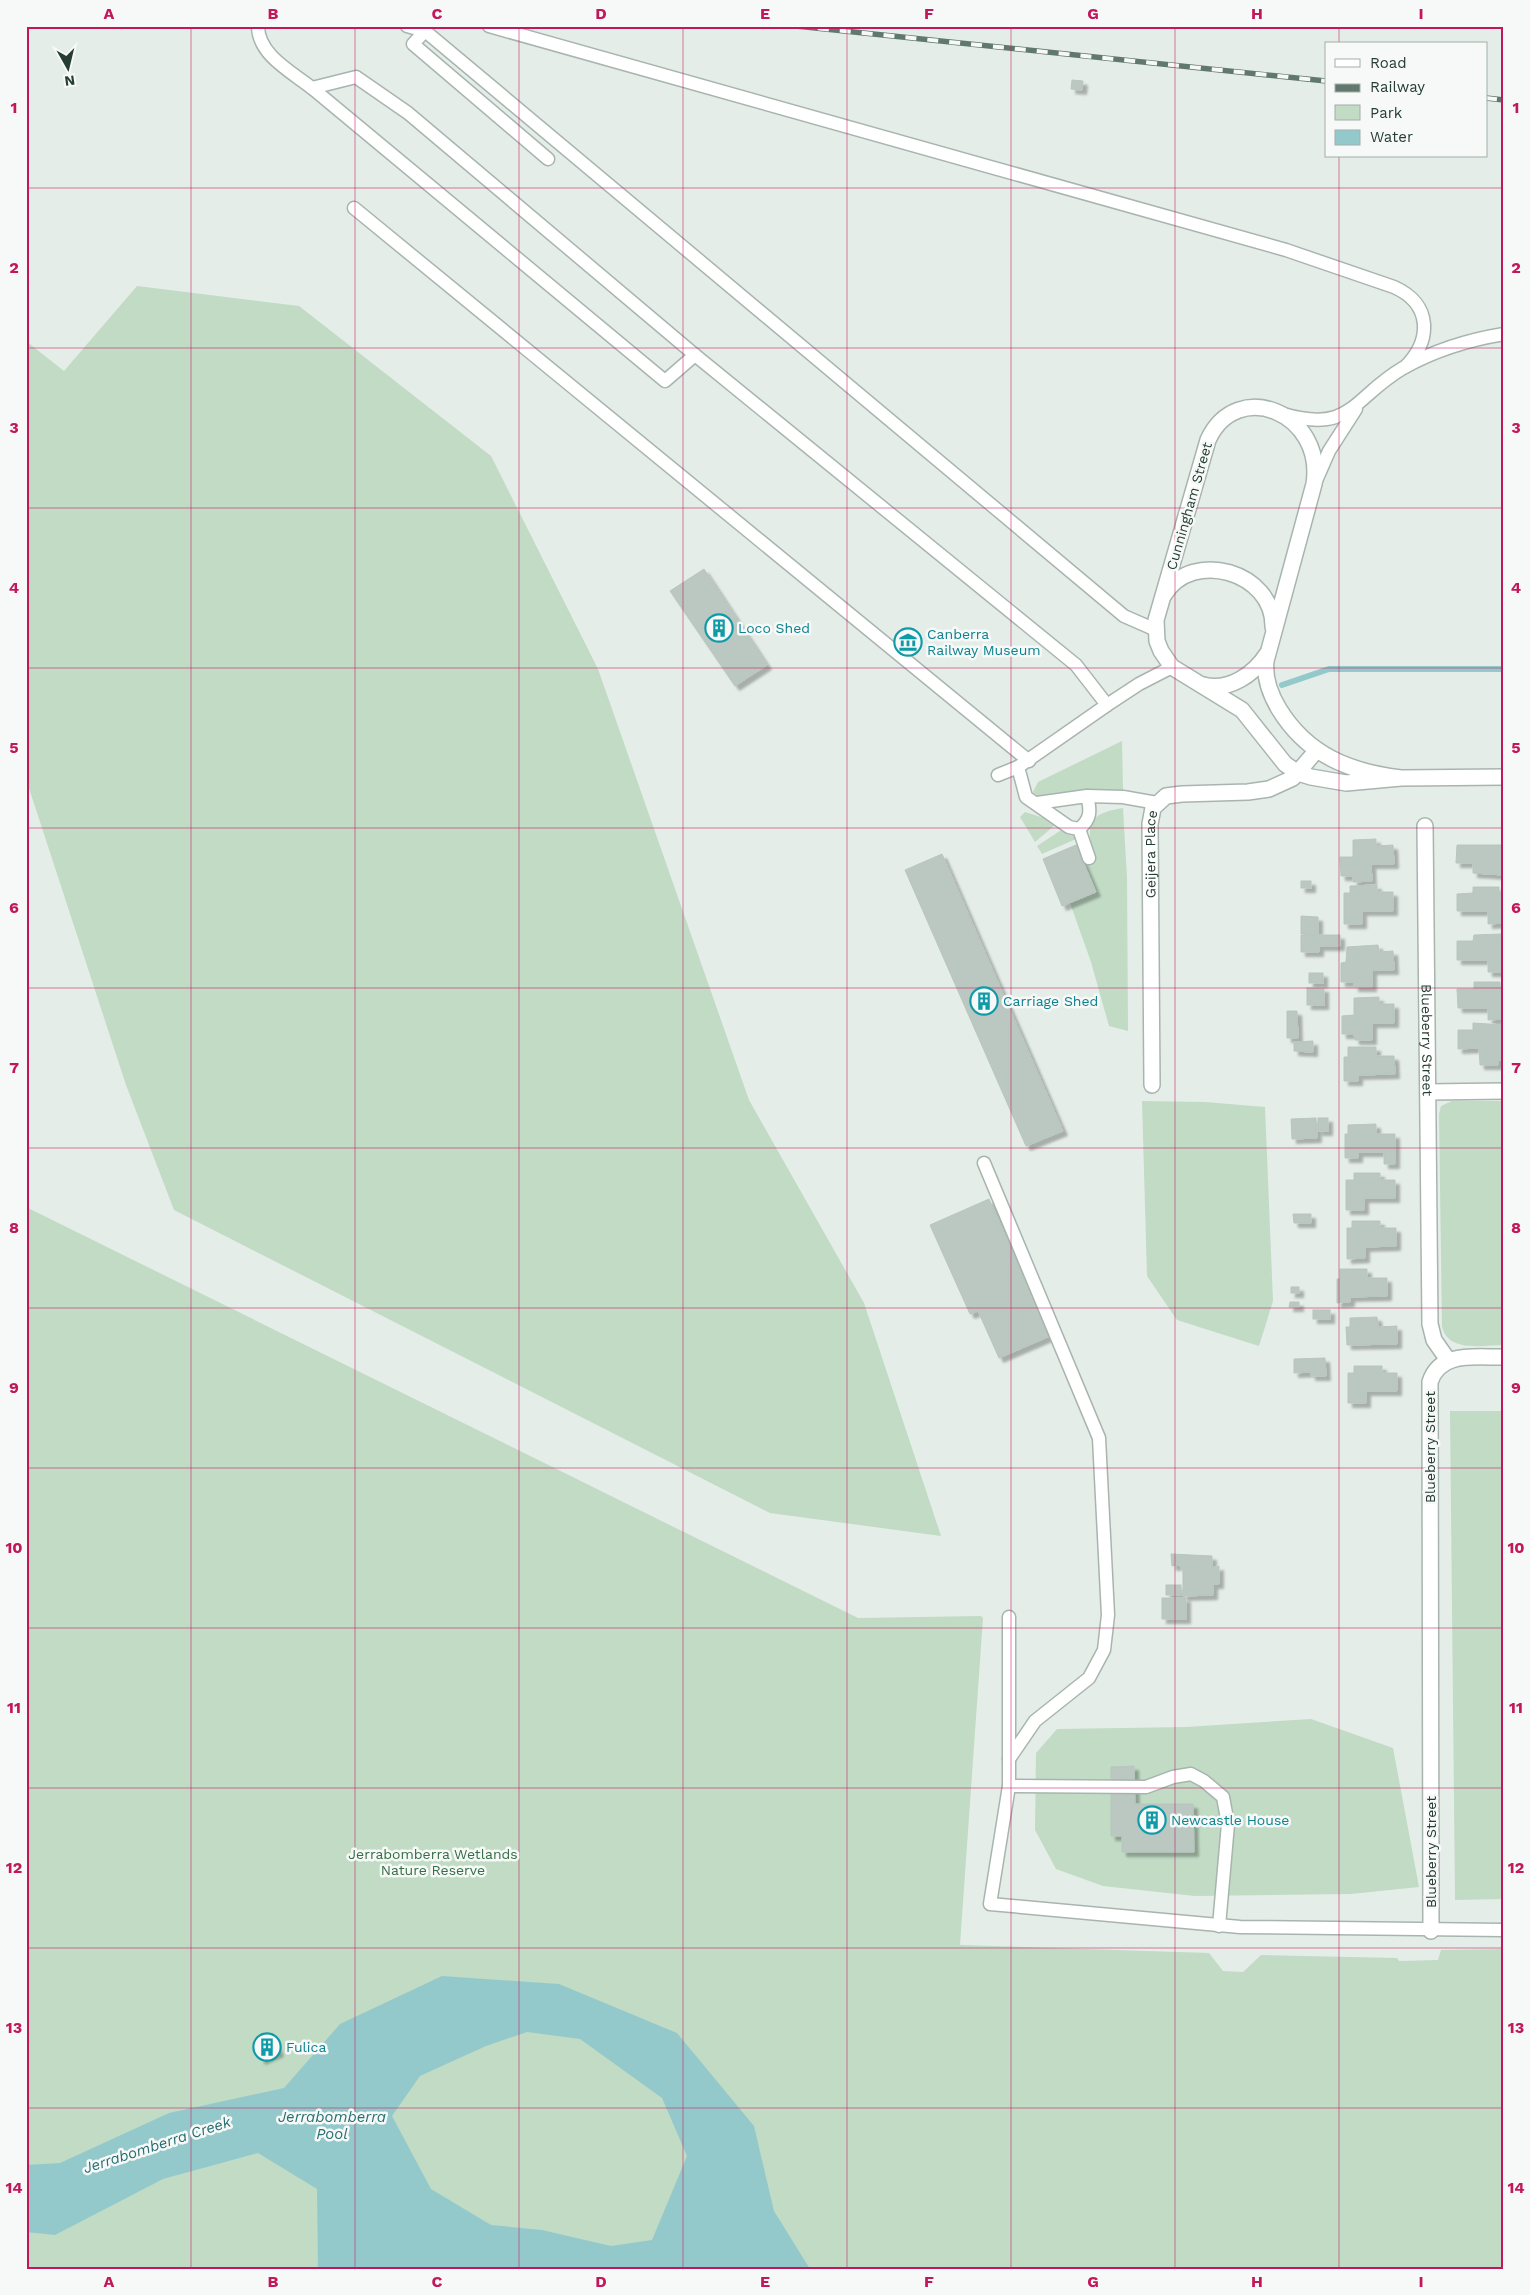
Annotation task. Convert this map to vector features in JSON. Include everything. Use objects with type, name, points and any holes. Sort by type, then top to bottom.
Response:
[{"type":"street","name":"Cunningham Street","points":[[1401,778],[1362,772],[1338,764],[1316,751],[1289,725],[1272,696],[1266,676],[1267,654],[1314,484],[1315,458],[1306,435],[1294,422],[1277,412],[1259,409],[1241,411],[1223,419],[1212,432],[1161,601],[1156,630],[1161,651],[1172,668],[1242,710],[1279,757],[1298,773],[1339,783],[1363,783],[1401,778],[1504,778]]},
{"type":"street","points":[[1161,601],[1172,585],[1187,576],[1204,570],[1224,570],[1249,581],[1263,595],[1271,611],[1273,633]]},
{"type":"street","points":[[1193,682],[1212,687],[1227,685],[1251,673],[1267,654]]},
{"type":"street","name":"Geijera Place","points":[[1152,1085],[1151,813],[1157,803],[1172,794],[1259,792],[1281,785],[1298,773],[1316,751]]},
{"type":"street","name":"Blueberry Street","points":[[1425,826],[1431,1328],[1434,1340],[1448,1360],[1433,1375],[1430,1394],[1431,1930]]},
{"type":"street","points":[[1428,1092],[1504,1091]]},
{"type":"street","points":[[1448,1360],[1504,1358]]},
{"type":"lane","points":[[258,26],[261,42],[270,55],[665,381],[695,355]]},
{"type":"lane","points":[[406,26],[424,31],[1124,616],[1156,630]]},
{"type":"lane","points":[[489,26],[1286,250],[1394,287],[1415,301],[1424,322],[1423,344],[1415,357],[1405,367],[1373,390],[1350,410],[1329,419],[1311,421],[1277,412]]},
{"type":"lane","points":[[424,31],[413,44],[548,159]]},
{"type":"lane","points":[[312,88],[356,78],[408,113],[695,355],[1076,665],[1107,705]]},
{"type":"lane","points":[[354,208],[1023,764],[1026,797],[1069,827],[1079,829]]},
{"type":"lane","points":[[1405,367],[1450,346],[1504,334]]},
{"type":"lane","points":[[1314,484],[1329,450],[1340,432],[1373,390]]},
{"type":"lane","points":[[998,775],[1023,764],[1139,684],[1172,668]]},
{"type":"lane","points":[[1037,803],[1087,796],[1123,797],[1157,803]]},
{"type":"lane","points":[[1079,829],[1088,821],[1090,811],[1087,796]]},
{"type":"lane","points":[[1079,829],[1089,858]]},
{"type":"lane","points":[[984,1163],[1099,1438],[1108,1615],[1104,1650],[1089,1678],[1035,1721],[1009,1759]]},
{"type":"lane","points":[[1009,1616],[1008,1786],[990,1904],[1219,1926],[1504,1930]]},
{"type":"lane","points":[[1008,1786],[1146,1787],[1173,1777],[1191,1774],[1204,1781],[1223,1797],[1228,1824],[1219,1926]]},
{"type":"green space","points":[[137,286],[299,306],[491,456],[598,669],[749,1100],[864,1303],[941,1536],[770,1513],[174,1210],[126,1085],[26,779],[26,341],[64,371]]},
{"type":"green space","points":[[1122,741],[1123,790],[1067,792],[1039,797],[1033,792],[1038,782]]},
{"type":"green space","points":[[1123,808],[1127,878],[1128,1031],[1109,1026],[1091,962],[1070,903],[1096,892],[1083,861],[1094,858],[1090,837],[1092,822],[1102,814]]},
{"type":"green space","points":[[1025,812],[1047,819],[1055,825],[1035,842],[1020,817]]},
{"type":"green space","points":[[1066,827],[1076,839],[1042,854],[1037,846]]},
{"type":"green space","points":[[1142,1101],[1205,1102],[1265,1107],[1273,1301],[1259,1346],[1177,1320],[1147,1276]]},
{"type":"green space","points":[[1452,1101],[1504,1101],[1504,1345],[1468,1346],[1459,1344],[1452,1341],[1446,1335],[1442,1327],[1439,1114],[1441,1106]]},
{"type":"green space","name":"Jerrabomberra Wetlands Nature Reserve","points":[[26,1207],[858,1618],[981,1616],[983,1618],[960,1945],[1209,1953],[1223,1971],[1243,1972],[1261,1955],[1397,1958],[1399,1961],[1438,1960],[1441,1950],[1504,1949],[1504,2269],[26,2269]]},
{"type":"green space","points":[[1450,1411],[1504,1411],[1504,1899],[1455,1900]]},
{"type":"green space","points":[[1311,1719],[1393,1748],[1419,1887],[1351,1894],[1195,1896],[1103,1886],[1056,1869],[1035,1830],[1036,1753],[1057,1729],[1186,1727]]},
{"type":"water","name":"Jerrabomberra Pool","points":[[442,1976],[559,1984],[677,2033],[754,2126],[774,2211],[810,2269],[318,2269],[317,2189],[258,2153],[163,2179],[55,2235],[26,2232],[26,2165],[60,2163],[169,2113],[284,2088],[340,2024]],"holes":[[[527,2032],[580,2039],[662,2098],[687,2156],[652,2240],[611,2246],[542,2230],[491,2225],[431,2189],[392,2116],[420,2076],[486,2046]]]},
{"type":"building","points":[[1072,80],[1083,81],[1082,90],[1071,89]]},
{"type":"building","name":"Loco Shed","points":[[704,569],[767,665],[735,686],[670,591]]},
{"type":"building","points":[[1376,839],[1376,846],[1393,845],[1394,864],[1371,864],[1372,881],[1353,882],[1353,876],[1341,876],[1340,857],[1353,857],[1353,840]]},
{"type":"building","points":[[1076,845],[1096,892],[1062,906],[1043,859]]},
{"type":"building","points":[[1457,845],[1504,845],[1504,875],[1473,873],[1473,863],[1456,863]]},
{"type":"building","name":"Carriage Shed","points":[[942,854],[1063,1131],[1026,1146],[905,870]]},
{"type":"building","points":[[1301,881],[1311,881],[1311,888],[1301,888]]},
{"type":"building","points":[[1377,885],[1377,892],[1393,892],[1393,911],[1362,911],[1362,924],[1344,924],[1344,893],[1350,893],[1350,886]]},
{"type":"building","points":[[1473,887],[1499,887],[1499,893],[1504,893],[1504,923],[1488,924],[1488,911],[1457,911],[1457,894],[1473,893]]},
{"type":"building","points":[[1301,916],[1318,917],[1318,934],[1301,934]]},
{"type":"building","points":[[1501,934],[1501,941],[1504,941],[1504,972],[1488,972],[1488,960],[1457,960],[1457,941],[1473,941],[1474,935]]},
{"type":"building","points":[[1301,935],[1340,935],[1340,946],[1319,946],[1319,952],[1301,952]]},
{"type":"building","points":[[1378,945],[1379,952],[1393,951],[1394,970],[1372,970],[1372,987],[1354,987],[1354,982],[1341,982],[1341,963],[1346,962],[1347,947]]},
{"type":"building","points":[[1309,973],[1323,973],[1323,983],[1309,983]]},
{"type":"building","points":[[1474,982],[1500,982],[1500,989],[1504,989],[1504,1019],[1488,1020],[1488,1008],[1458,1008],[1457,989],[1474,989]]},
{"type":"building","points":[[1307,988],[1324,988],[1324,1005],[1307,1005]]},
{"type":"building","points":[[1379,997],[1379,1004],[1394,1004],[1394,1023],[1372,1023],[1372,1040],[1355,1040],[1354,1034],[1342,1034],[1342,1016],[1354,1015],[1354,998]]},
{"type":"building","points":[[1287,1011],[1297,1011],[1298,1038],[1287,1038]]},
{"type":"building","points":[[1473,1023],[1504,1025],[1504,1060],[1498,1060],[1498,1065],[1480,1065],[1479,1048],[1458,1049],[1458,1030],[1473,1030]]},
{"type":"building","points":[[1313,1041],[1313,1052],[1294,1051],[1294,1042]]},
{"type":"building","points":[[1348,1047],[1376,1047],[1376,1056],[1394,1056],[1395,1074],[1358,1075],[1358,1081],[1344,1081],[1344,1057],[1348,1057]]},
{"type":"building","points":[[1316,1118],[1317,1138],[1292,1139],[1291,1119]]},
{"type":"building","points":[[1318,1118],[1328,1118],[1328,1131],[1318,1131]]},
{"type":"building","points":[[1376,1124],[1376,1134],[1395,1134],[1395,1164],[1384,1164],[1384,1152],[1358,1152],[1358,1158],[1345,1158],[1345,1134],[1348,1134],[1348,1125]]},
{"type":"building","points":[[1354,1173],[1380,1173],[1380,1180],[1395,1180],[1395,1198],[1364,1198],[1364,1210],[1346,1210],[1346,1180],[1354,1180]]},
{"type":"building","points":[[989,1199],[1050,1336],[999,1358],[978,1311],[970,1314],[930,1225]]},
{"type":"building","points":[[1293,1214],[1311,1214],[1311,1223],[1294,1223]]},
{"type":"building","points":[[1352,1221],[1380,1221],[1380,1228],[1396,1228],[1396,1246],[1365,1247],[1365,1258],[1347,1259],[1347,1228],[1352,1228]]},
{"type":"building","points":[[1340,1269],[1367,1269],[1367,1278],[1387,1278],[1387,1296],[1350,1297],[1350,1302],[1337,1303],[1337,1279],[1340,1279]]},
{"type":"building","points":[[1291,1287],[1299,1287],[1299,1293],[1291,1293]]},
{"type":"building","points":[[1290,1302],[1299,1302],[1299,1307],[1289,1307]]},
{"type":"building","points":[[1313,1310],[1330,1310],[1330,1319],[1313,1319]]},
{"type":"building","points":[[1377,1317],[1378,1327],[1397,1326],[1397,1344],[1347,1345],[1346,1327],[1350,1327],[1350,1318]]},
{"type":"building","points":[[1325,1358],[1326,1376],[1311,1376],[1311,1372],[1294,1373],[1294,1359]]},
{"type":"building","points":[[1354,1366],[1382,1366],[1382,1373],[1397,1373],[1397,1391],[1366,1391],[1366,1403],[1348,1403],[1348,1373],[1354,1373]]},
{"type":"building","points":[[1171,1554],[1212,1556],[1212,1567],[1219,1566],[1219,1584],[1213,1584],[1213,1595],[1183,1596],[1183,1569],[1181,1569],[1180,1565],[1172,1566]]},
{"type":"building","points":[[1166,1585],[1181,1585],[1181,1595],[1166,1595]]},
{"type":"building","points":[[1162,1598],[1186,1598],[1186,1619],[1162,1619]]},
{"type":"building","name":"Newcastle House","points":[[1134,1766],[1135,1804],[1193,1804],[1194,1852],[1122,1852],[1122,1836],[1111,1836],[1111,1767]]},
{"type":"building","name":"Fulica","points":[[272,2035],[279,2052],[261,2060],[254,2043]]},
{"type":"waterway","points":[[1282,685],[1329,669],[1504,669]]},
{"type":"railway","points":[[796,26],[1325,81]]},
{"type":"railway","points":[[1488,98],[1504,100]]},
{"type":"place","name":"Loco Shed","points":[[719,628]]},
{"type":"place","name":"Canberra Railway Museum","points":[[908,642]]},
{"type":"place","name":"Carriage Shed","points":[[984,1001]]},
{"type":"place","name":"Newcastle House","points":[[1152,1820]]},
{"type":"place","name":"Fulica","points":[[267,2047]]},
{"type":"water label","name":"Jerrabomberra Creek","points":[[157,2145]]}]
